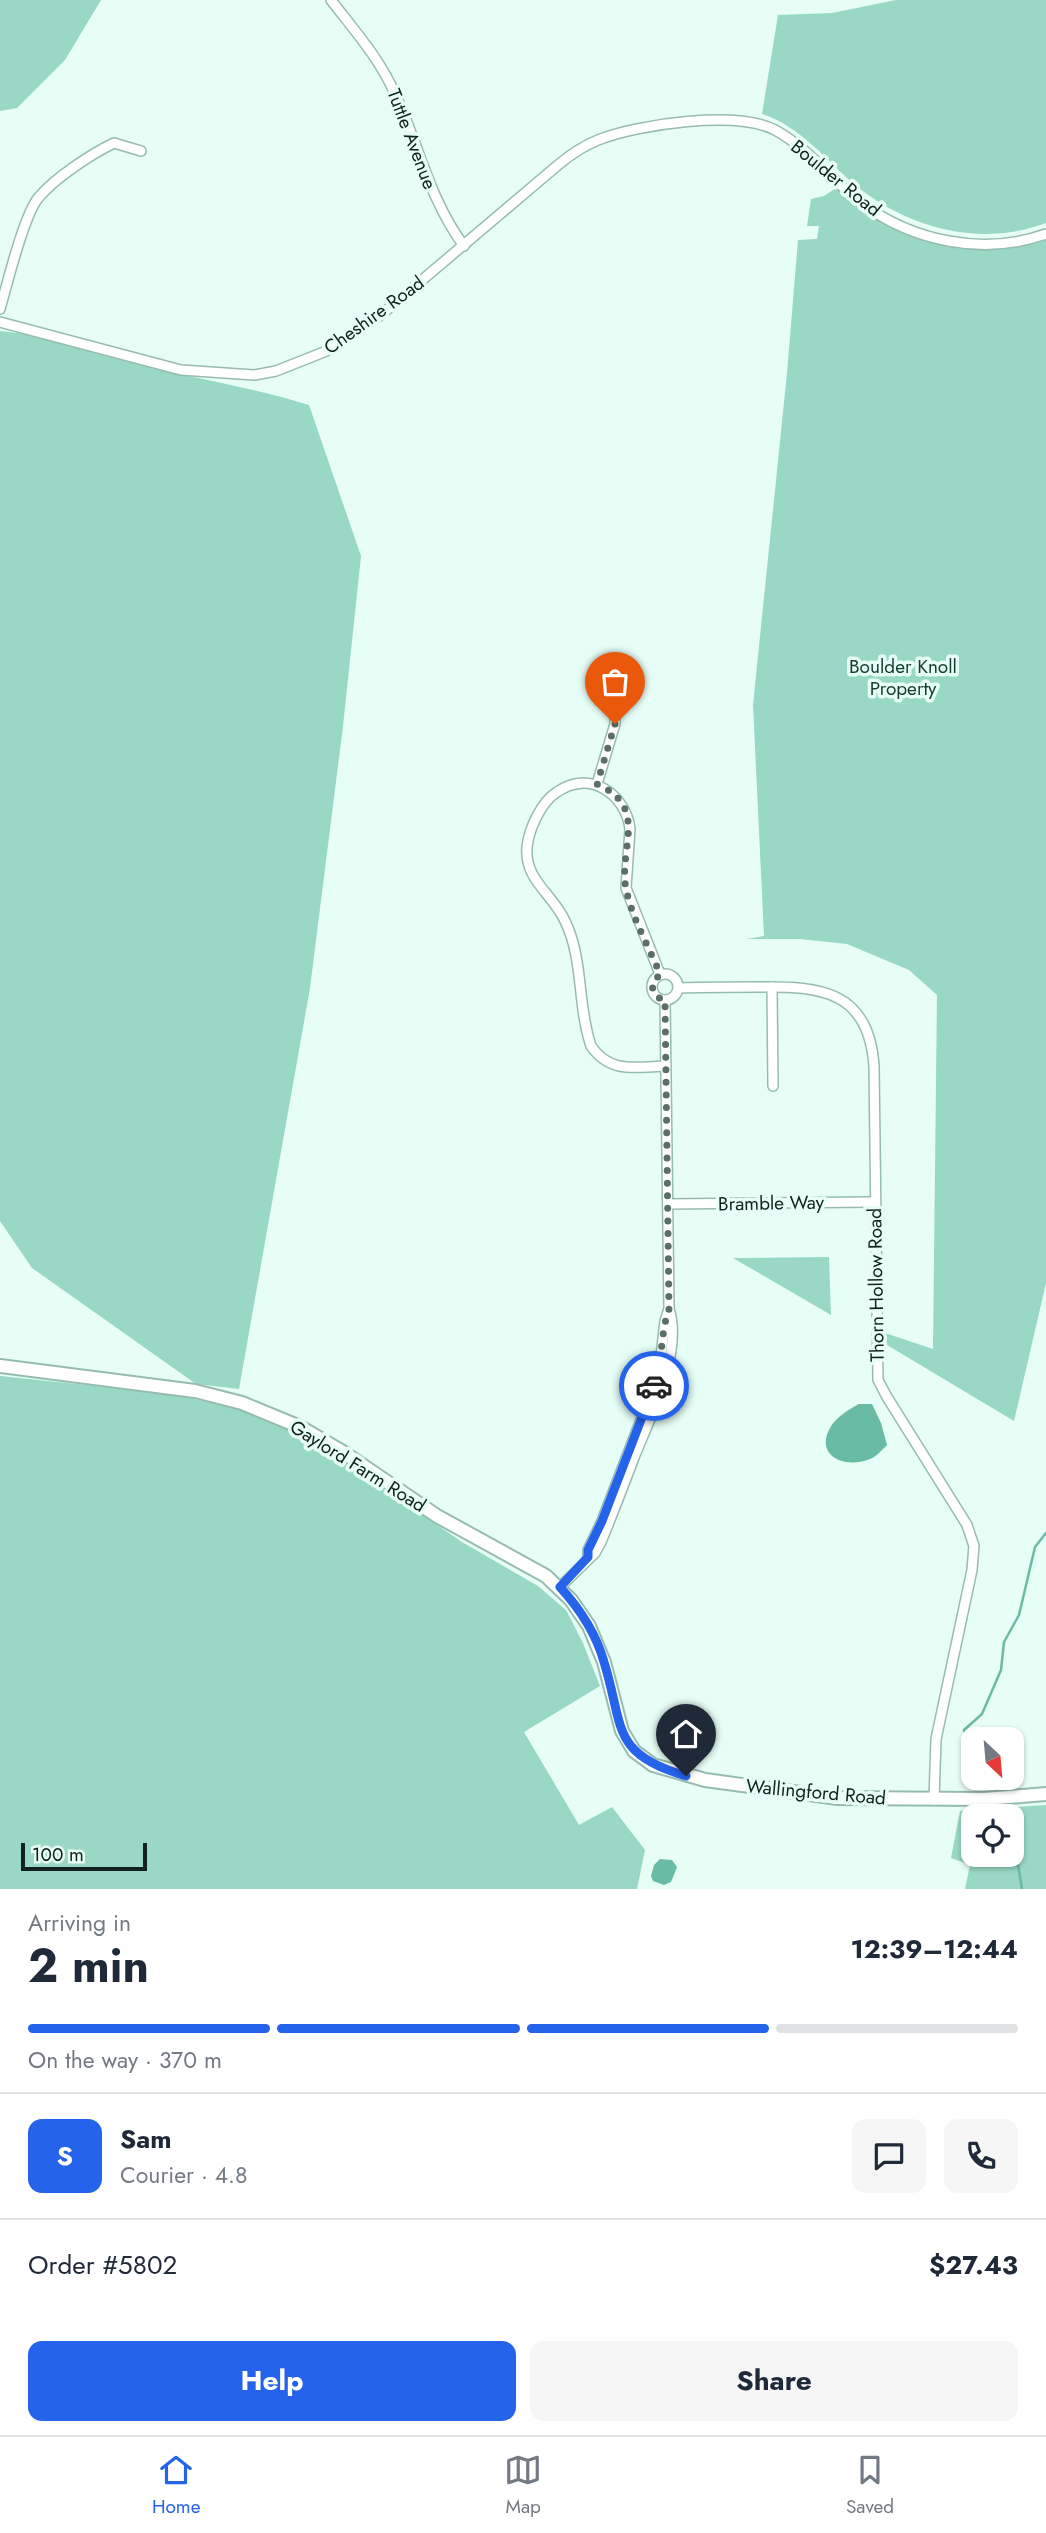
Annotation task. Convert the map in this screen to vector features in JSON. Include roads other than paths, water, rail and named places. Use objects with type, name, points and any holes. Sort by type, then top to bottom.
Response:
[{"type":"street","name":"Tuttle Avenue","points":[[331,0],[385,74],[401,106],[439,207],[464,246]]},
{"type":"street","name":"Boulder Road","points":[[666,125],[733,121],[765,126],[790,140],[866,206],[923,235],[982,245],[1023,241],[1046,234]]},
{"type":"street","name":"Cheshire Road","points":[[0,321],[181,370],[265,374],[310,359],[346,340],[403,298],[558,165],[582,148],[619,133],[666,125]]},
{"type":"street","points":[[0,309],[24,226],[38,197],[91,154],[114,143],[141,151]]},
{"type":"street","points":[[597,784],[615,724],[615,713],[608,696]]},
{"type":"street","points":[[660,974],[626,888],[630,829],[626,811],[614,795],[597,784],[585,783],[566,787],[548,799],[529,835],[528,864],[537,884],[563,917],[572,937],[588,1036],[596,1054],[613,1066],[666,1066]]},
{"type":"street","points":[[660,974],[673,976],[679,988],[673,997],[665,1000],[657,997],[653,991],[653,983],[660,974]]},
{"type":"street","points":[[772,987],[773,1086]]},
{"type":"street","name":"Thorn Hollow Road","points":[[679,988],[810,988],[832,994],[855,1012],[868,1033],[874,1066],[878,1380],[962,1515],[974,1546],[972,1570],[936,1739],[934,1800]]},
{"type":"street","points":[[560,1587],[595,1553],[601,1542],[666,1373],[672,1320],[669,1309],[665,1000]]},
{"type":"street","name":"Bramble Way","points":[[668,1204],[874,1202]]},
{"type":"street","name":"Gaylord Farm Road","points":[[0,1366],[195,1391],[272,1413],[320,1438],[437,1517],[532,1567],[560,1587],[581,1613],[598,1643],[617,1714]]},
{"type":"street","name":"Wallingford Road","points":[[617,1714],[627,1741],[642,1758],[653,1765],[686,1776],[825,1797],[934,1800],[1046,1794]]},
{"type":"waterway","points":[[967,1727],[982,1714],[1001,1670],[1004,1642],[1019,1615],[1035,1547],[1046,1533]]},
{"type":"waterway","points":[[1018,1867],[1022,1889]]},
{"type":"park label","name":"Boulder Knoll Property","points":[[903,677]]}]
